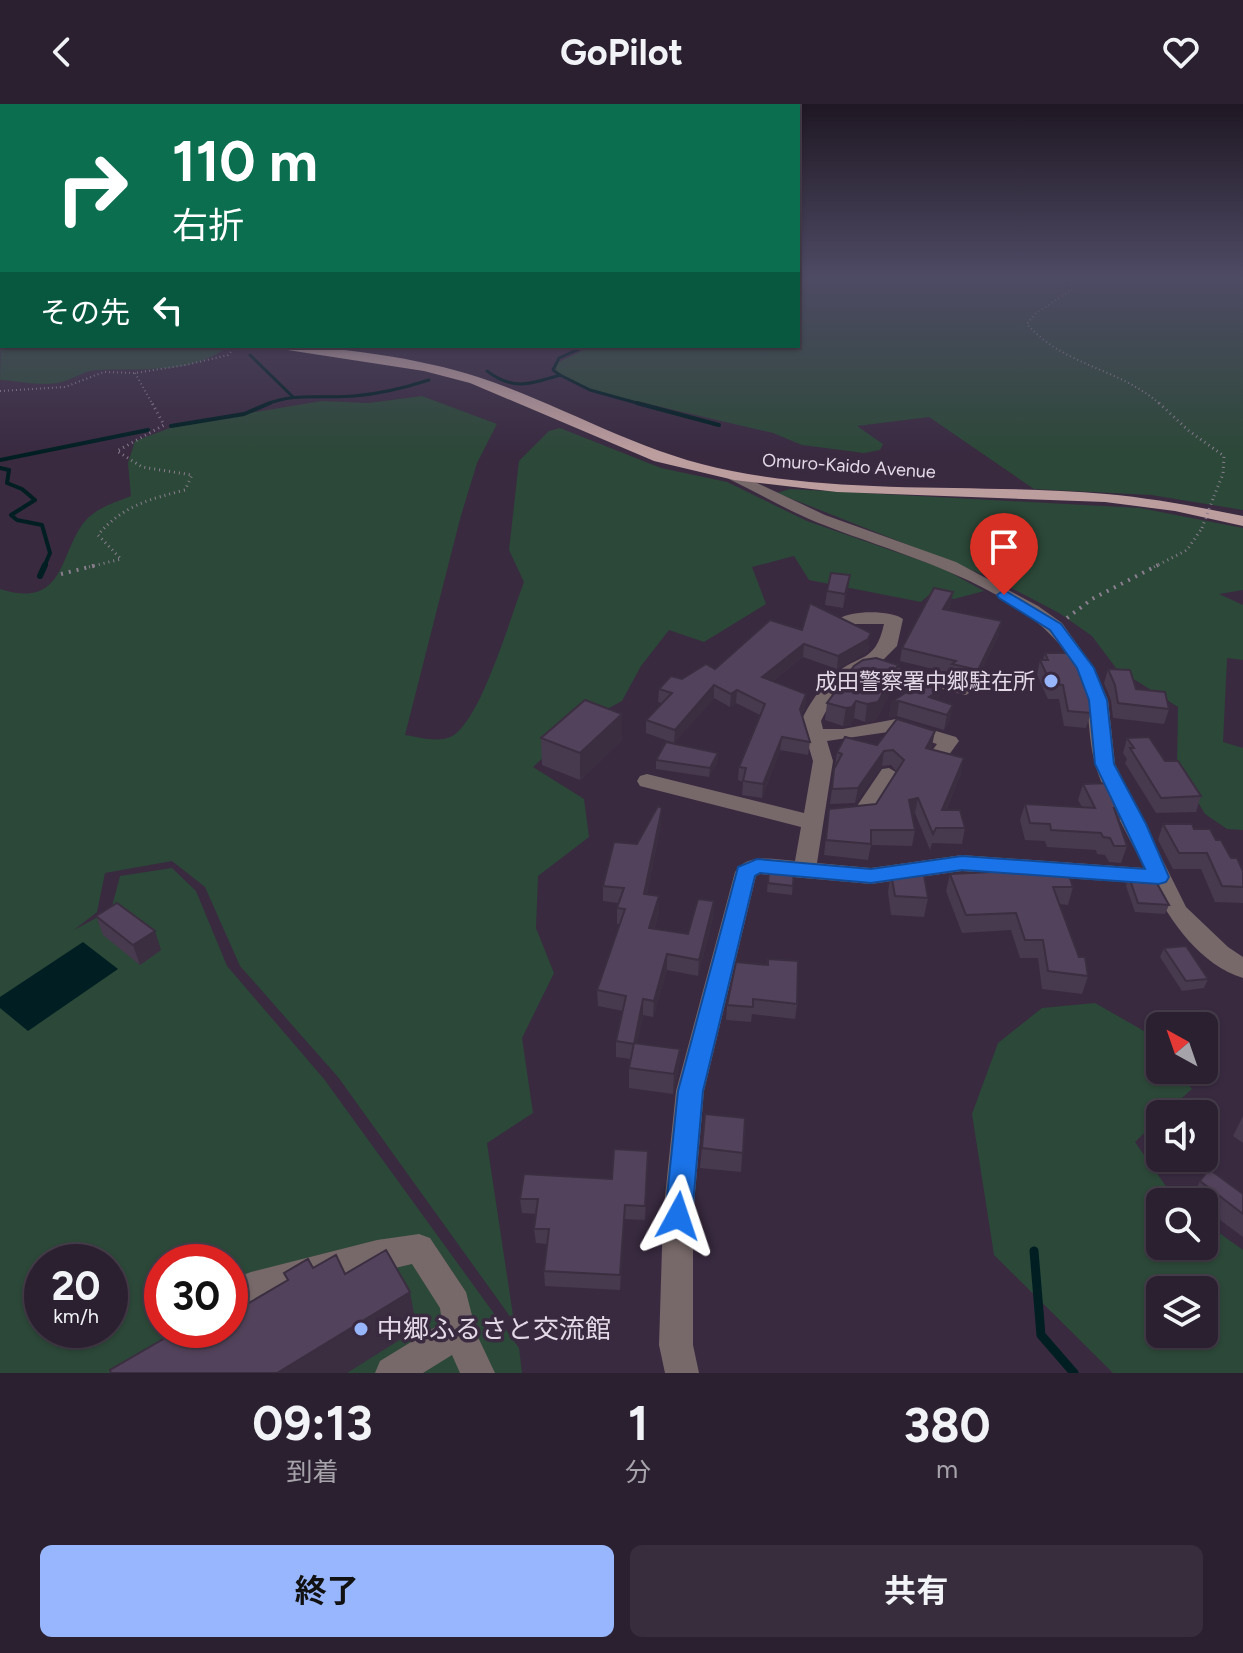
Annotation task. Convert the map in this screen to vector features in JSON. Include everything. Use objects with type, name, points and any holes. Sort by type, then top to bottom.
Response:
[{"type":"main road","name":"Omuro-Kaido Avenue","points":[[295,348],[424,367],[462,376],[503,390],[659,458],[734,476],[837,488],[1105,498],[1175,507],[1243,521]]},
{"type":"street","points":[[734,476],[820,518],[950,565],[1032,610],[1056,627],[1085,668],[1098,700],[1105,764],[1177,912],[1219,953],[1243,969]]},
{"type":"street","points":[[805,870],[823,761],[811,721],[818,706],[843,677],[866,666],[888,646],[894,619],[848,619]]},
{"type":"street","points":[[866,666],[966,689]]},
{"type":"street","points":[[814,735],[843,735],[896,725],[949,741],[936,759]]},
{"type":"street","points":[[647,781],[811,819],[863,813],[889,774]]},
{"type":"street","points":[[682,1373],[676,1345],[678,1216],[690,1091],[746,872],[757,866],[871,876],[962,863],[1159,877]]},
{"type":"street","points":[[251,1287],[377,1255],[419,1248],[455,1303],[460,1331],[478,1373]]},
{"type":"street","points":[[392,1373],[460,1331]]},
{"type":"path","points":[[1035,336],[1053,352],[1116,373],[1143,390],[1187,430],[1224,456],[1223,474],[1202,528],[1187,550],[1092,599],[1056,627]]},
{"type":"path","points":[[0,391],[65,387],[104,372],[135,373],[228,355],[234,348]]},
{"type":"path","points":[[61,574],[121,559],[98,535],[112,515],[139,501],[185,490],[192,475],[128,463],[117,451],[164,425],[135,373]]},
{"type":"shaded area","points":[[800,336],[1243,336],[1243,510],[1151,495],[1034,489],[929,417],[857,426],[883,444],[880,450],[864,453],[802,445],[773,433],[593,391],[556,372],[555,364],[588,348],[800,348]]},
{"type":"shaded area","points":[[1,348],[225,348],[199,362],[183,366],[93,370],[55,383],[0,380]]},
{"type":"shaded area","points":[[422,396],[497,424],[477,463],[460,519],[405,735],[449,738],[465,724],[475,707],[495,664],[524,582],[509,550],[519,461],[549,431],[560,428],[661,468],[727,482],[807,521],[942,568],[984,591],[954,599],[930,594],[921,602],[809,580],[794,556],[752,567],[766,604],[704,642],[669,630],[641,666],[622,701],[581,723],[533,767],[584,799],[589,837],[538,876],[536,928],[554,973],[522,1038],[533,1113],[487,1143],[514,1322],[338,1077],[240,966],[205,887],[172,861],[105,873],[97,912],[74,930],[111,910],[120,876],[172,868],[196,891],[227,966],[324,1079],[519,1348],[522,1373],[0,1373],[0,589],[21,593],[36,592],[48,586],[87,519],[131,496],[128,463],[135,441],[178,425],[322,401],[368,403]]},
{"type":"shaded area","points":[[790,489],[1140,508],[1243,528],[1243,590],[1219,594],[1243,605],[1243,660],[1227,658],[1223,742],[1243,748],[1243,830],[1227,829],[1205,814],[1177,767],[1178,707],[1116,668],[1092,636],[1059,613],[994,579],[777,493]]},
{"type":"shaded area","points":[[83,942],[118,969],[28,1031],[0,1008],[0,997]]},
{"type":"shaded area","points":[[1095,1003],[1146,1034],[1146,1084],[1188,1084],[1192,1089],[1180,1100],[1146,1100],[1146,1131],[1135,1142],[1146,1158],[1146,1172],[1156,1172],[1167,1188],[1146,1188],[1146,1260],[1218,1260],[1218,1232],[1243,1250],[1243,1373],[1113,1373],[994,1255],[972,1114],[998,1043],[1042,1008]]},
{"type":"building","points":[[831,573],[850,575],[845,594],[827,591]]},
{"type":"building","points":[[934,588],[953,592],[943,609],[1002,621],[978,670],[952,664],[956,661],[902,648]]},
{"type":"building","points":[[810,603],[871,633],[868,639],[838,656],[804,644],[762,677],[806,694],[800,709],[810,742],[782,737],[763,784],[743,781],[746,768],[739,767],[765,704],[737,690],[731,694],[714,685],[675,730],[646,720],[672,693],[659,689],[671,676],[682,679],[706,664],[715,669],[770,620],[802,630]]},
{"type":"building","points":[[1045,653],[1075,653],[1086,678],[1091,713],[1068,711],[1063,685],[1051,684],[1040,660],[1048,660]]},
{"type":"building","points":[[876,658],[898,665],[878,702],[867,704],[856,701],[852,707],[846,708],[827,703],[854,666],[863,660]]},
{"type":"building","points":[[1108,669],[1130,670],[1136,689],[1165,692],[1169,709],[1118,703]]},
{"type":"building","points":[[924,681],[941,689],[929,697],[953,705],[947,715],[899,701],[891,702]]},
{"type":"building","points":[[585,700],[622,714],[580,753],[541,738]]},
{"type":"building","points":[[897,719],[935,731],[926,748],[964,758],[942,810],[960,810],[965,828],[936,828],[933,834],[918,798],[909,800],[915,830],[871,830],[871,844],[826,840],[829,809],[876,804],[904,760],[893,750],[884,751],[858,788],[832,789],[834,769],[842,754],[837,752],[845,737],[877,745]]},
{"type":"building","points":[[1149,737],[1165,761],[1178,761],[1201,796],[1161,798],[1127,738]]},
{"type":"building","points":[[666,742],[718,753],[710,768],[656,760]]},
{"type":"building","points":[[1111,783],[1124,808],[1114,808],[1127,846],[1114,846],[1110,838],[1103,837],[1101,833],[1051,830],[1050,824],[1030,823],[1025,804],[1095,808],[1083,784]]},
{"type":"building","points":[[658,806],[662,808],[644,894],[659,896],[649,928],[688,934],[698,899],[714,901],[699,960],[667,954],[654,1001],[643,999],[634,1044],[616,1041],[626,996],[597,990],[625,909],[617,908],[624,888],[603,886],[614,842],[637,844]]},
{"type":"building","points":[[1163,824],[1192,824],[1194,829],[1210,829],[1216,840],[1221,840],[1231,858],[1237,858],[1243,871],[1243,887],[1222,886],[1207,853],[1179,853]]},
{"type":"building","points":[[987,863],[1065,864],[1073,887],[1053,887],[1079,957],[1085,957],[1088,976],[1048,971],[1043,940],[1025,940],[1016,913],[966,915],[950,874],[990,872]]},
{"type":"building","points":[[769,868],[794,871],[793,886],[768,883]]},
{"type":"building","points":[[891,873],[924,875],[928,898],[895,896]]},
{"type":"building","points":[[1129,877],[1154,878],[1169,905],[1138,903]]},
{"type":"building","points":[[117,903],[155,931],[133,945],[96,916]]},
{"type":"building","points":[[1186,946],[1208,979],[1186,981],[1164,948]]},
{"type":"building","points":[[768,959],[798,961],[797,1004],[753,999],[753,1007],[727,1005],[736,962],[768,965]]},
{"type":"building","points":[[634,1043],[680,1049],[674,1074],[629,1068]]},
{"type":"building","points":[[705,1114],[745,1118],[743,1153],[702,1148]]},
{"type":"building","points":[[614,1149],[648,1151],[645,1206],[625,1205],[620,1275],[544,1271],[549,1229],[534,1229],[538,1199],[520,1199],[524,1174],[612,1179]]},
{"type":"building","points":[[1207,1172],[1213,1172],[1243,1194],[1243,1214],[1218,1195],[1218,1188],[1209,1188],[1200,1181]]},
{"type":"building","points":[[386,1250],[410,1292],[277,1373],[111,1373],[110,1370],[148,1348],[248,1348],[248,1304],[288,1280],[284,1273],[308,1259],[313,1268],[336,1255],[345,1274]]},
{"type":"waterway","points":[[560,375],[553,370],[559,358],[582,348]]},
{"type":"waterway","points":[[250,355],[292,396]]},
{"type":"waterway","points":[[487,371],[505,381],[522,384],[560,375]]},
{"type":"waterway","points":[[560,375],[590,390],[644,405]]},
{"type":"waterway","points":[[267,404],[298,397],[373,394],[429,380]]},
{"type":"waterway","points":[[637,403],[719,425]]},
{"type":"waterway","points":[[171,426],[244,414],[267,404]]},
{"type":"waterway","points":[[0,460],[148,430]]},
{"type":"waterway","points":[[0,468],[9,470],[7,483],[22,489],[35,500],[11,515],[17,520],[42,525],[50,553],[44,567]]},
{"type":"waterway","points":[[40,576],[45,565]]},
{"type":"waterway","points":[[1034,1251],[1041,1335],[1074,1373]]},
{"type":"place","name":"成田警察署中郷駐在所","points":[[1051,681]]},
{"type":"place","name":"中郷ふるさと交流館","points":[[361,1329]]},
{"type":"route","points":[[678,1216],[690,1091],[746,872],[757,866],[871,876],[962,863],[1159,877],[1105,764],[1098,700],[1085,668],[1056,627],[1004,595]]}]
